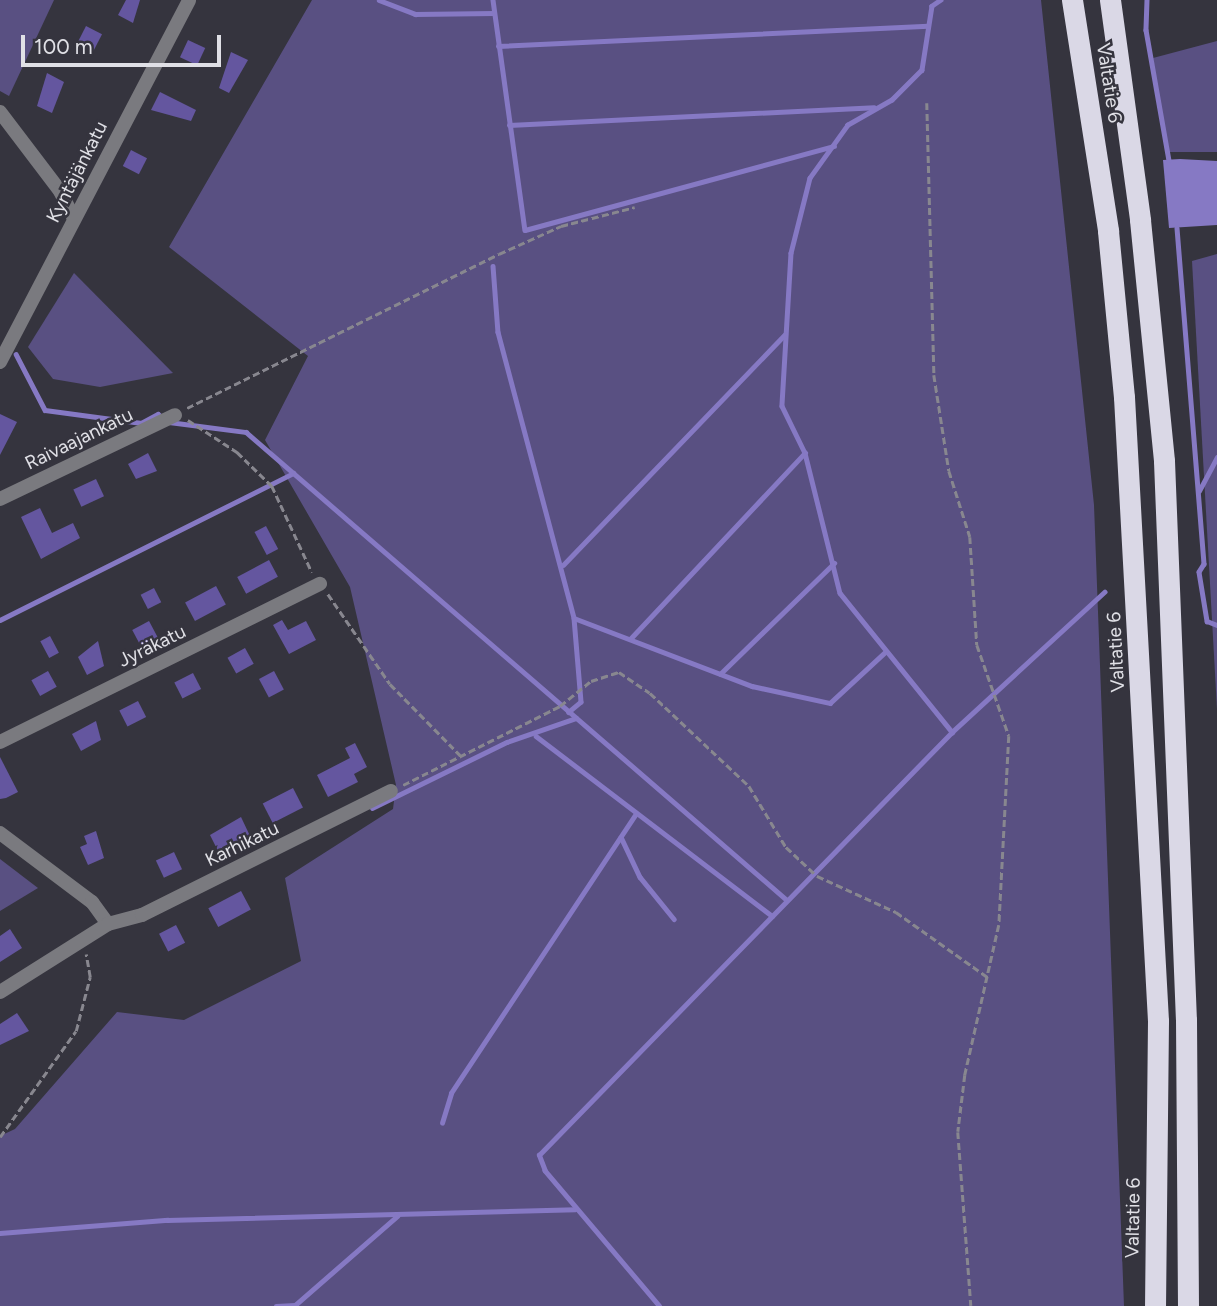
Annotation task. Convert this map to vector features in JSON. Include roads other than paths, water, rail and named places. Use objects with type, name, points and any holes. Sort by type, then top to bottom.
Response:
[{"type":"highway","name":"Valtatie 6","points":[[1072,0],[1108,230],[1124,397],[1158,1021],[1155,1306]]},
{"type":"highway","name":"Valtatie 6","points":[[1110,0],[1138,208],[1164,461],[1185,1006],[1188,1306]]},
{"type":"street","name":"Kyntäjänkatu","points":[[0,362],[189,0]]},
{"type":"street","points":[[0,112],[60,191],[74,218]]},
{"type":"street","name":"Raivaajankatu","points":[[0,499],[175,415]]},
{"type":"street","name":"Jyräkatu","points":[[0,742],[320,584]]},
{"type":"street","name":"Karhikatu","points":[[108,924],[142,915],[391,791]]},
{"type":"street","points":[[0,832],[92,902],[108,924],[0,992]]},
{"type":"waterway","points":[[379,0],[415,14],[494,13]]},
{"type":"waterway","points":[[493,0],[525,230],[834,146]]},
{"type":"waterway","points":[[941,0],[932,6],[922,70],[892,100],[848,125],[810,178],[791,253],[782,406],[805,453],[840,593],[952,732]]},
{"type":"waterway","points":[[1147,0],[1146,30],[1169,160]]},
{"type":"waterway","points":[[498,46],[928,26]]},
{"type":"waterway","points":[[509,125],[874,107]]},
{"type":"waterway","points":[[1177,228],[1204,564],[1199,572],[1207,621],[1217,625]]},
{"type":"waterway","points":[[493,266],[498,332],[574,618],[581,702],[569,712]]},
{"type":"waterway","points":[[563,565],[785,334]]},
{"type":"waterway","points":[[16,354],[45,410],[141,423],[158,414],[162,417]]},
{"type":"waterway","points":[[169,422],[246,432],[787,900]]},
{"type":"waterway","points":[[631,638],[805,453]]},
{"type":"waterway","points":[[1199,491],[1217,457]]},
{"type":"waterway","points":[[0,620],[293,473]]},
{"type":"waterway","points":[[720,674],[834,563]]},
{"type":"waterway","points":[[659,1306],[545,1171],[539,1155],[952,732],[1104,592]]},
{"type":"waterway","points":[[574,618],[752,686],[830,703],[884,653]]},
{"type":"waterway","points":[[372,808],[507,742],[576,718]]},
{"type":"waterway","points":[[536,736],[772,916]]},
{"type":"waterway","points":[[442,1123],[451,1093],[635,815]]},
{"type":"waterway","points":[[621,837],[640,877],[674,919]]},
{"type":"waterway","points":[[0,1233],[167,1220],[575,1209]]},
{"type":"waterway","points":[[294,1306],[397,1216]]},
{"type":"waterway","points":[[276,1306],[295,1305]]}]
